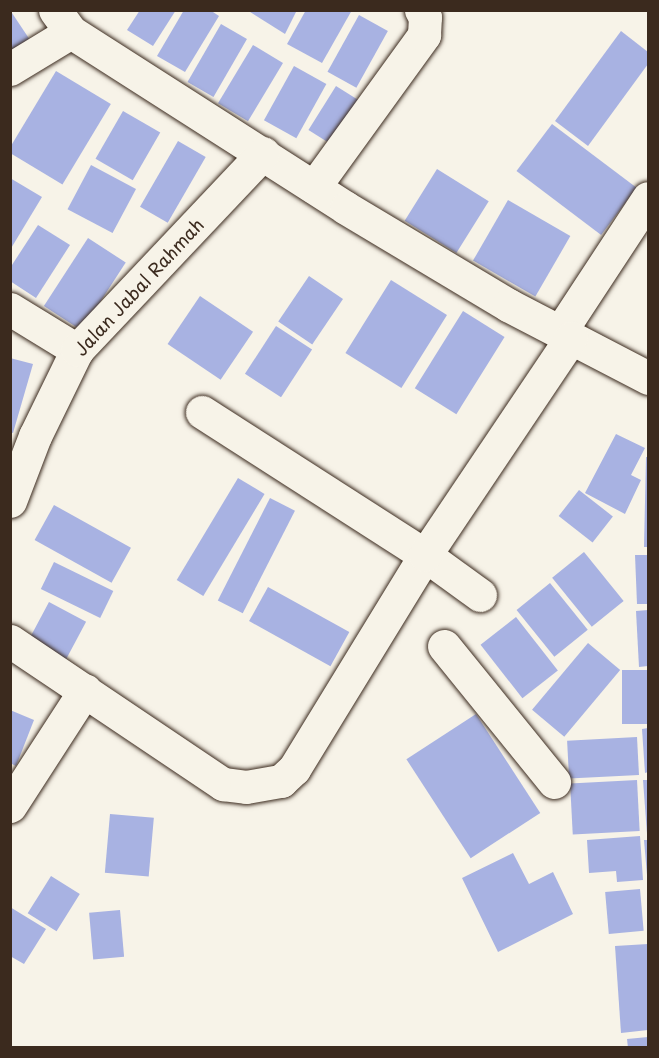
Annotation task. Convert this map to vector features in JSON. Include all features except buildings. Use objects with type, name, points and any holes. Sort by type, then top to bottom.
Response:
[{"type":"street","points":[[314,187],[424,35],[425,17],[421,10]]},
{"type":"street","points":[[10,69],[63,21],[314,187],[452,273],[648,378]]},
{"type":"street","name":"Jalan Jabal Rahmah","points":[[10,501],[35,436],[76,350],[263,153]]},
{"type":"street","points":[[10,641],[224,784],[246,788],[281,781],[294,769],[425,555],[566,335],[648,198]]},
{"type":"street","points":[[10,309],[76,350]]},
{"type":"street","points":[[202,412],[425,555],[480,595]]},
{"type":"street","points":[[444,646],[554,782]]},
{"type":"street","points":[[10,806],[85,690]]}]
